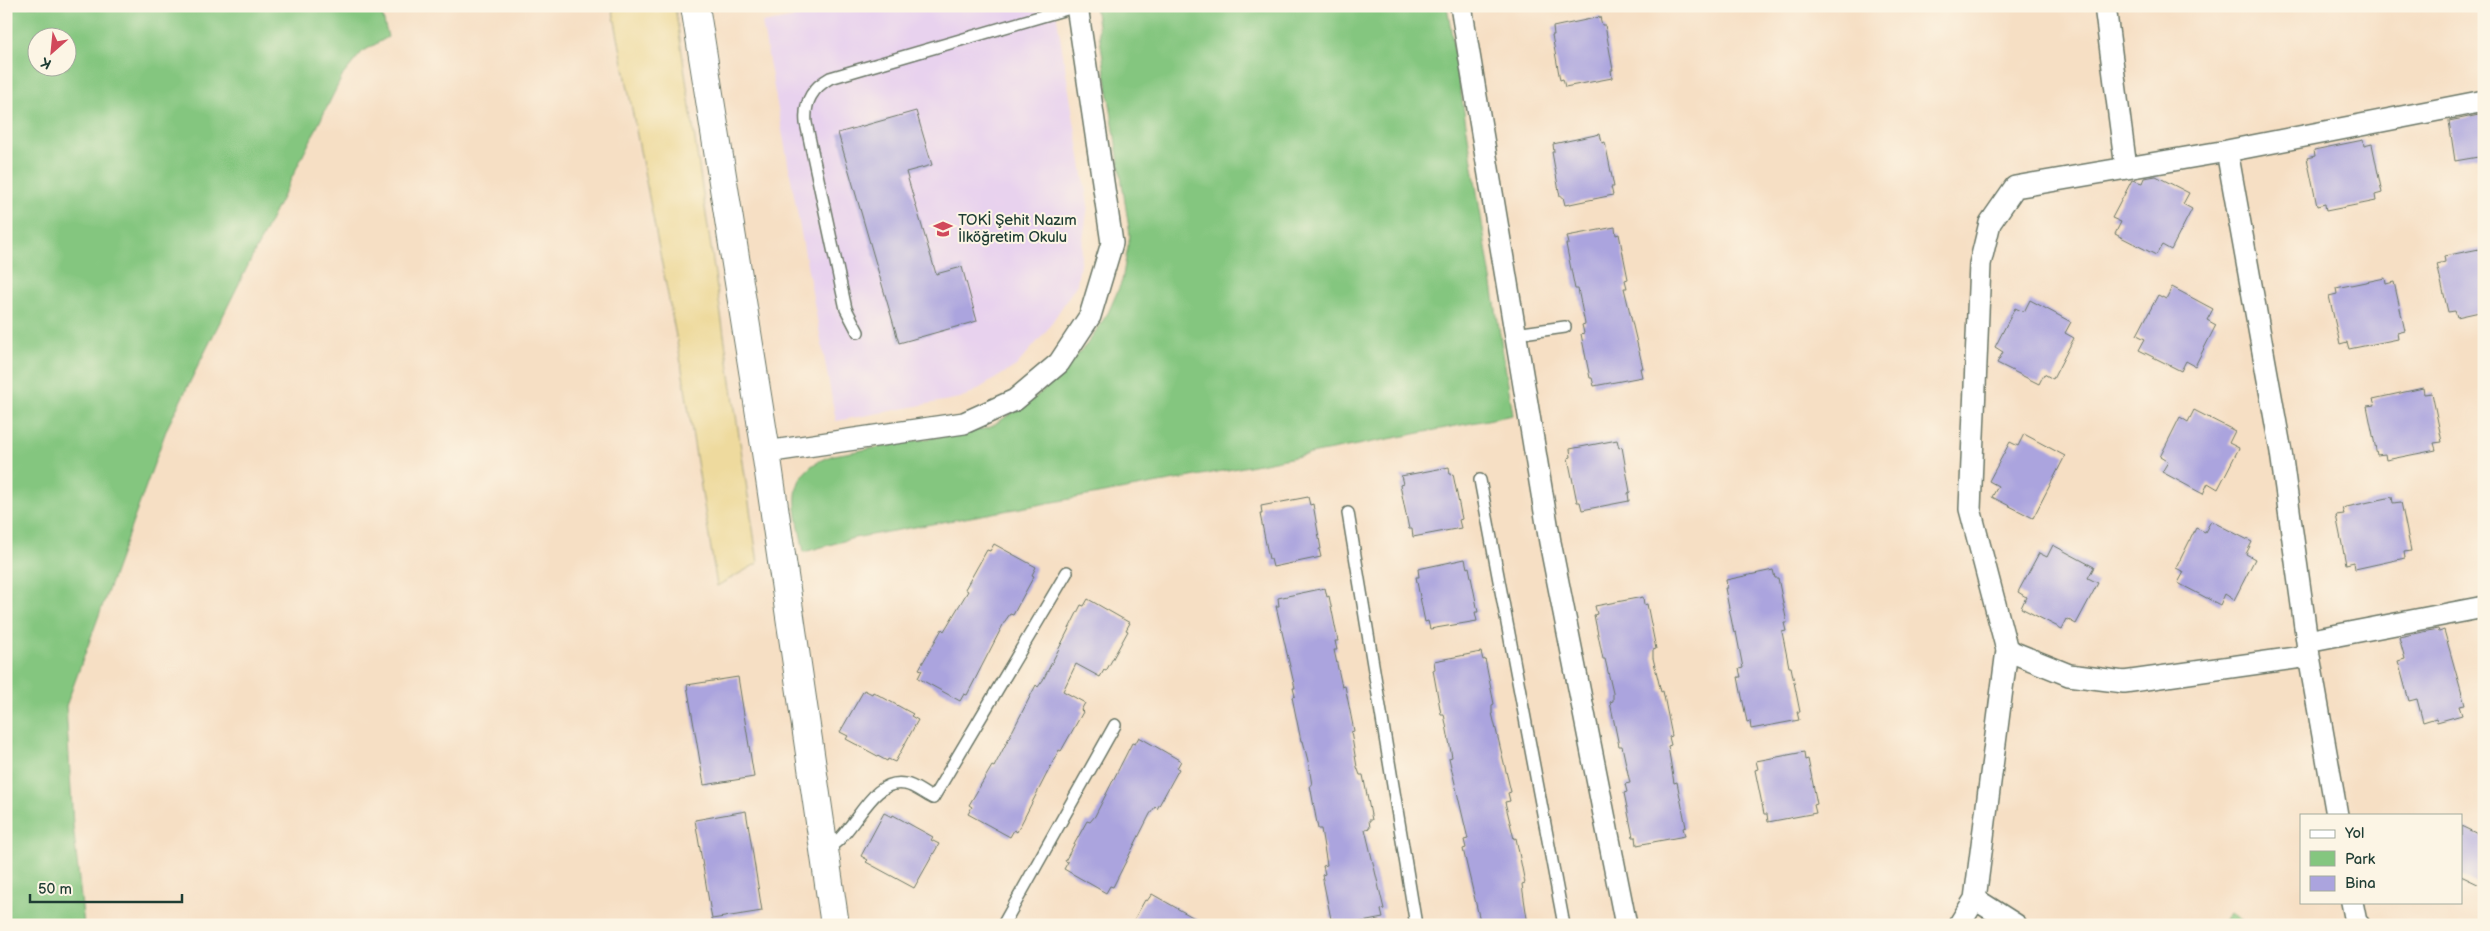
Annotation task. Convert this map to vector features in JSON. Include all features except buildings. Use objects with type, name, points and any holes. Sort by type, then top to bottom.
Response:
[{"type":"street","points":[[695,6],[766,452],[834,925]]},
{"type":"street","points":[[766,452],[964,423],[1015,400],[1058,364],[1090,316],[1112,243],[1077,6]]},
{"type":"street","points":[[1460,6],[1550,542],[1626,925]]},
{"type":"street","points":[[2105,6],[2126,168]]},
{"type":"street","points":[[1959,925],[1975,900],[2007,650],[1970,509],[1980,264],[1990,223],[2015,187],[2227,151],[2484,101]]},
{"type":"street","points":[[2227,151],[2281,452],[2308,649],[2337,814]]},
{"type":"street","points":[[2007,650],[2069,675],[2124,682],[2308,649],[2484,607]]},
{"type":"street","points":[[1975,900],[2016,925]]},
{"type":"lane","points":[[858,332],[846,309],[806,122],[805,114],[810,97],[822,83],[830,78],[1077,6]]},
{"type":"lane","points":[[1515,334],[1565,327]]},
{"type":"lane","points":[[1480,480],[1564,925]]},
{"type":"lane","points":[[1348,513],[1416,925]]},
{"type":"lane","points":[[824,850],[835,845],[844,837],[874,795],[884,787],[899,783],[907,784],[932,798],[1068,572]]},
{"type":"lane","points":[[1003,925],[1115,725]]},
{"type":"shaded area","name":"TOKİ Şehit Nazım İlköğretim Okulu","points":[[858,6],[1055,6],[1088,205],[1077,284],[1045,333],[1016,366],[965,397],[836,421],[762,23]]},
{"type":"green space","points":[[6,6],[380,6],[388,37],[362,52],[343,75],[167,428],[66,706],[73,825],[84,925],[6,925]]},
{"type":"green space","points":[[1095,6],[1447,6],[1513,415],[1181,479],[854,538],[804,552],[796,507],[796,494],[799,482],[806,471],[817,462],[834,455],[989,428],[1033,399],[1053,382],[1087,344],[1108,313],[1122,281],[1130,235]]},
{"type":"green space","points":[[2230,912],[2247,925],[2221,925]]},
{"type":"sand","points":[[612,6],[675,6],[758,563],[717,586],[680,357]]},
{"type":"place","name":"TOKİ Şehit Nazım İlköğretim Okulu","points":[[943,229]]}]
